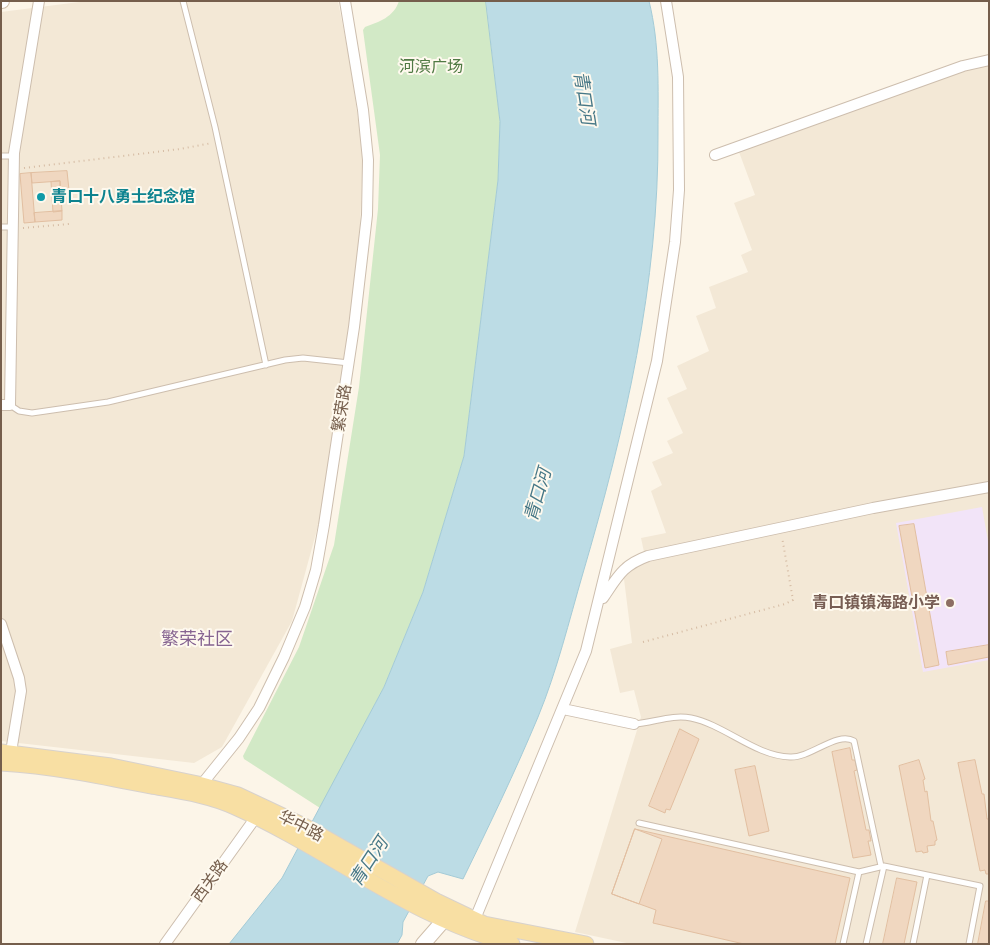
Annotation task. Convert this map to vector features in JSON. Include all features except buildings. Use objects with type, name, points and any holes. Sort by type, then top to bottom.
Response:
[{"type":"main road","name":"华中路","points":[[4,756],[112,766],[202,784],[238,796],[437,912],[492,939],[512,944]]},
{"type":"main road","name":"华中路","points":[[4,756],[196,794],[234,806],[256,817],[301,832]]},
{"type":"main road","name":"华中路","points":[[437,912],[474,919],[493,927],[586,944]]},
{"type":"street","points":[[5,405],[13,228],[14,156],[39,1]]},
{"type":"street","name":"繁荣路","points":[[202,784],[239,738],[259,708],[284,657],[305,607],[316,570],[349,364],[365,244],[368,193],[363,110],[345,1]]},
{"type":"street","points":[[474,919],[586,651],[657,362],[677,229],[678,77],[666,1]]},
{"type":"street","points":[[715,155],[963,66],[989,60]]},
{"type":"street","points":[[598,604],[623,568],[634,561],[780,528],[989,487]]},
{"type":"street","points":[[1,624],[19,678],[21,691],[4,756]]},
{"type":"street","points":[[563,708],[634,724]]},
{"type":"street","name":"西关路","points":[[165,944],[256,817]]},
{"type":"street","points":[[423,944],[437,912]]},
{"type":"lane","points":[[183,1],[218,142],[266,365]]},
{"type":"lane","points":[[1,156],[14,156]]},
{"type":"lane","points":[[1,227],[13,228]]},
{"type":"lane","points":[[5,405],[19,411],[32,413],[108,402],[303,358],[349,364]]},
{"type":"lane","points":[[634,724],[670,718],[691,718],[732,734],[768,752],[790,757],[816,750],[841,738],[848,738],[854,741],[882,866],[866,944]]},
{"type":"lane","points":[[639,823],[859,872],[882,866],[980,886],[968,944]]},
{"type":"lane","points":[[843,944],[859,872]]},
{"type":"lane","points":[[913,944],[928,875]]},
{"type":"path","points":[[14,169],[160,152],[218,142]]},
{"type":"path","points":[[13,228],[68,224]]},
{"type":"path","points":[[643,642],[785,604],[793,600],[794,592],[780,528]]},
{"type":"shaded area","points":[[87,1],[338,1],[350,63],[363,154],[359,255],[321,515],[292,621],[222,747],[194,763],[1,741],[1,12]]},
{"type":"shaded area","points":[[989,63],[989,944],[631,944],[575,932],[641,717],[634,690],[620,693],[610,649],[632,643],[622,563],[644,552],[641,538],[666,533],[651,491],[662,485],[652,462],[673,453],[667,441],[683,433],[667,398],[687,389],[677,366],[709,351],[696,316],[716,308],[709,287],[748,272],[741,255],[752,250],[734,203],[755,195],[739,152],[969,68]]},
{"type":"shaded area","name":"青口镇镇海路小学","points":[[982,507],[989,547],[989,660],[923,672],[896,523]]},
{"type":"green space","name":"河滨广场","points":[[399,1],[486,1],[500,122],[498,180],[464,456],[423,592],[384,687],[320,808],[244,759],[243,756],[299,647],[334,545],[359,387],[378,209],[380,155],[363,30],[365,27],[381,21],[390,15],[397,7]]},
{"type":"water","name":"青口河","points":[[486,1],[649,1],[657,50],[658,84],[657,189],[653,245],[637,356],[613,465],[545,700],[511,778],[463,879],[438,872],[428,876],[403,922],[402,935],[397,944],[229,944],[282,878],[384,687],[423,592],[464,456],[498,180],[500,122]]},
{"type":"place","name":"青口十八勇士纪念馆","points":[[41,197]]},
{"type":"place","name":"青口镇镇海路小学","points":[[950,603]]},
{"type":"district","name":"繁荣社区","points":[[197,639]]}]
